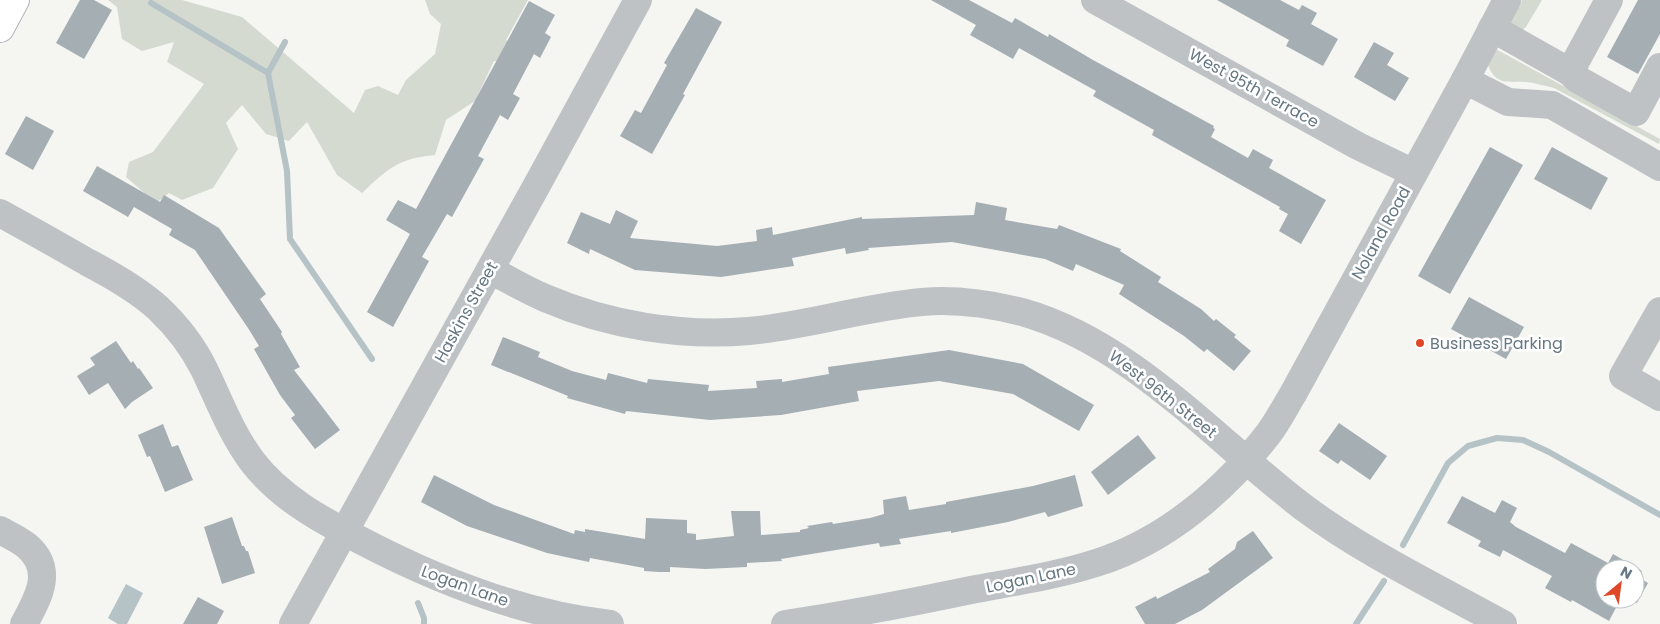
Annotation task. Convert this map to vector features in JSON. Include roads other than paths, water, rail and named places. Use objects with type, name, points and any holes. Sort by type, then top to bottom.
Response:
[{"type":"main road","points":[[0,28],[15,0]]},
{"type":"street","name":"Haskins Street","points":[[292,624],[638,0]]},
{"type":"street","name":"West 95th Terrace","points":[[1095,0],[1355,144],[1414,173]]},
{"type":"street","name":"Noland Road","points":[[1245,460],[1270,432],[1466,80],[1507,0]]},
{"type":"street","points":[[1570,72],[1609,0]]},
{"type":"street","points":[[1492,28],[1636,112],[1660,67]]},
{"type":"street","points":[[1466,80],[1508,102],[1552,106],[1660,167]]},
{"type":"street","name":"Logan Lane","points":[[0,213],[122,282],[157,308],[183,336],[200,363],[236,437],[252,461],[280,491],[304,508],[343,532],[401,562],[460,586],[516,605],[598,623]]},
{"type":"street","name":"West 96th Street","points":[[490,270],[545,298],[578,310],[638,326],[696,332],[749,331],[923,302],[972,302],[1025,313],[1075,333],[1125,362],[1155,384],[1301,505],[1338,531],[1503,624]]},
{"type":"street","points":[[1660,311],[1623,376],[1660,397]]},
{"type":"street","name":"Logan Lane","points":[[785,624],[838,616],[1015,582],[1096,563],[1151,539],[1192,512],[1221,487],[1245,460]]},
{"type":"street","points":[[0,530],[26,545],[35,554],[41,565],[42,576],[39,597],[24,624]]},
{"type":"waterway","points":[[151,3],[268,73],[287,171],[290,239],[372,359]]},
{"type":"waterway","points":[[268,73],[285,42]]},
{"type":"waterway","points":[[1403,545],[1448,463],[1468,446],[1497,438],[1523,440],[1549,452],[1660,515]]},
{"type":"waterway","points":[[1356,624],[1384,581]]},
{"type":"waterway","points":[[418,603],[424,618],[424,624]]},
{"type":"place","name":"Business Parking","points":[[1420,343]]}]
